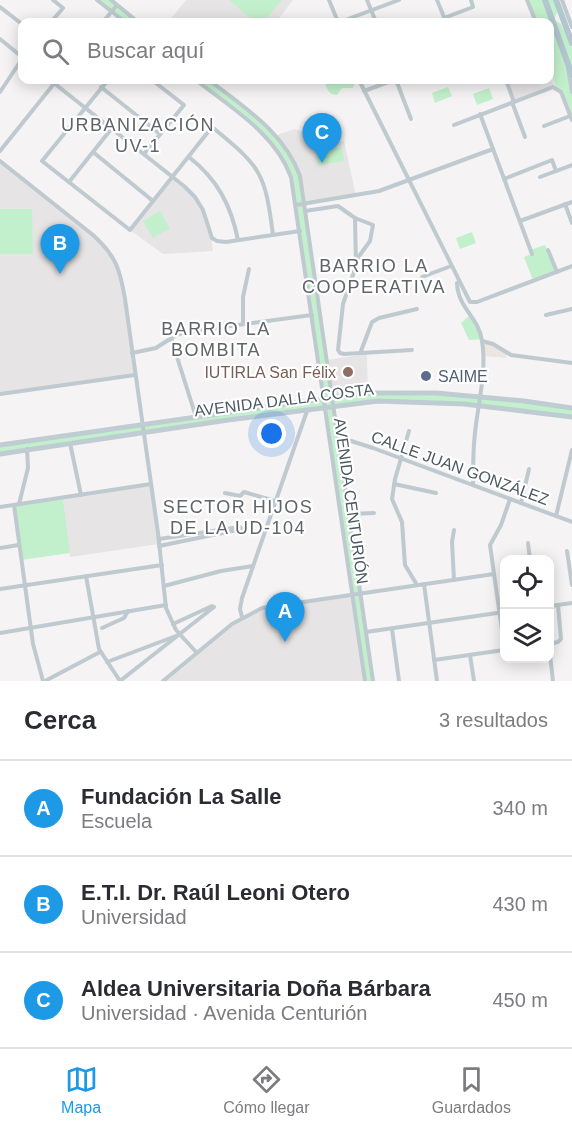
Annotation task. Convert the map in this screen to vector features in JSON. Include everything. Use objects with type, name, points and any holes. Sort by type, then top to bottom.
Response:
[{"type":"main road","points":[[545,0],[549,18]]},
{"type":"main road","points":[[553,18],[557,12],[556,0]]},
{"type":"main road","points":[[556,0],[572,45]]},
{"type":"main road","points":[[554,21],[557,20],[561,24],[572,45]]},
{"type":"main road","points":[[554,31],[572,75]]},
{"type":"street","points":[[53,0],[63,8],[54,18]]},
{"type":"street","points":[[97,0],[120,18]]},
{"type":"street","points":[[111,0],[133,18]]},
{"type":"street","points":[[329,0],[337,18]]},
{"type":"street","points":[[367,0],[374,18]]},
{"type":"street","points":[[350,18],[399,0]]},
{"type":"street","points":[[437,0],[444,18]]},
{"type":"street","points":[[449,18],[473,7],[471,0]]},
{"type":"street","points":[[527,0],[534,18]]},
{"type":"street","points":[[562,0],[572,27]]},
{"type":"street","points":[[107,18],[117,5]]},
{"type":"street","points":[[0,7],[18,21]]},
{"type":"street","points":[[0,39],[18,55]]},
{"type":"street","points":[[567,62],[572,92]]},
{"type":"street","points":[[0,92],[18,64]]},
{"type":"street","points":[[0,151],[52,84]]},
{"type":"street","points":[[58,84],[190,192],[205,214],[212,238],[223,242],[300,231]]},
{"type":"street","points":[[104,84],[42,161],[130,230],[212,128],[249,158],[261,175],[266,190],[273,235]]},
{"type":"street","points":[[144,154],[184,105],[157,84]]},
{"type":"street","name":"AVENIDA CENTURIÓN","points":[[201,84],[263,133],[285,161],[291,177],[364,681]]},
{"type":"street","name":"AVENIDA CENTURIÓN","points":[[214,84],[266,124],[279,138],[297,168],[373,681]]},
{"type":"street","points":[[361,84],[457,279],[471,302],[572,266]]},
{"type":"street","points":[[364,90],[383,84]]},
{"type":"street","points":[[397,84],[411,119]]},
{"type":"street","points":[[507,84],[525,137]]},
{"type":"street","points":[[101,87],[160,134]]},
{"type":"street","points":[[454,125],[551,88],[558,88],[571,118],[544,126]]},
{"type":"street","points":[[480,114],[532,254]]},
{"type":"street","points":[[69,182],[112,128]]},
{"type":"street","points":[[296,205],[371,193],[493,149]]},
{"type":"street","points":[[93,152],[153,201]]},
{"type":"street","points":[[189,157],[208,174],[223,194],[233,218],[238,240]]},
{"type":"street","points":[[504,179],[552,160],[556,171]]},
{"type":"street","points":[[0,161],[93,235],[110,252],[117,263],[122,279],[159,539],[166,605],[179,635],[197,653]]},
{"type":"street","points":[[540,177],[572,165]]},
{"type":"street","points":[[520,221],[572,202]]},
{"type":"street","points":[[565,204],[572,223]]},
{"type":"street","points":[[305,212],[338,206],[354,218],[374,227],[369,243],[356,260]]},
{"type":"street","points":[[354,218],[355,270],[343,304],[337,347],[340,353],[412,350]]},
{"type":"street","points":[[548,250],[557,272]]},
{"type":"street","points":[[422,277],[451,266]]},
{"type":"street","points":[[243,324],[243,297],[249,268]]},
{"type":"street","points":[[457,279],[459,297],[477,324],[483,341],[473,485]]},
{"type":"street","points":[[361,351],[372,322],[379,318],[417,309]]},
{"type":"street","points":[[546,315],[572,309]]},
{"type":"street","points":[[132,353],[156,348],[180,333],[193,330],[312,315]]},
{"type":"street","points":[[171,338],[196,417]]},
{"type":"street","points":[[483,341],[493,344],[511,356],[572,363]]},
{"type":"street","points":[[0,394],[135,375]]},
{"type":"street","name":"AVENIDA DALLA COSTA","points":[[0,445],[364,393],[398,392],[480,397],[572,408]]},
{"type":"street","name":"AVENIDA DALLA COSTA","points":[[0,454],[325,407],[395,400],[478,405],[572,417]]},
{"type":"street","points":[[242,617],[241,604],[307,410]]},
{"type":"street","points":[[409,431],[400,458],[392,499],[402,522],[404,561],[417,585]]},
{"type":"street","name":"CALLE JUAN GONZÁLEZ","points":[[338,441],[354,442],[572,522]]},
{"type":"street","points":[[70,443],[81,495]]},
{"type":"street","points":[[19,504],[28,468],[27,449]]},
{"type":"street","points":[[556,516],[572,450]]},
{"type":"street","points":[[521,503],[529,469]]},
{"type":"street","points":[[0,507],[151,484]]},
{"type":"street","points":[[394,484],[436,493]]},
{"type":"street","points":[[225,493],[240,496],[244,492],[275,501]]},
{"type":"street","points":[[501,609],[490,545],[501,525],[510,499]]},
{"type":"street","points":[[14,505],[35,658],[44,681],[100,652]]},
{"type":"street","points":[[349,514],[374,513]]},
{"type":"street","points":[[159,539],[217,529],[242,528],[241,531],[232,533],[159,546]]},
{"type":"street","points":[[454,530],[452,537],[454,580]]},
{"type":"street","points":[[528,543],[529,555]]},
{"type":"street","points":[[0,548],[19,545]]},
{"type":"street","points":[[567,551],[572,585]]},
{"type":"street","points":[[0,589],[162,565]]},
{"type":"street","points":[[164,586],[212,573],[253,566]]},
{"type":"street","points":[[163,681],[242,617],[269,606],[494,574]]},
{"type":"street","points":[[86,576],[100,652],[120,681],[214,607],[173,624]]},
{"type":"street","points":[[424,584],[437,681]]},
{"type":"street","points":[[554,605],[572,603]]},
{"type":"street","points":[[0,633],[166,605]]},
{"type":"street","points":[[554,643],[561,639],[558,605]]},
{"type":"street","points":[[102,628],[124,618],[128,611]]},
{"type":"street","points":[[366,632],[500,613]]},
{"type":"street","points":[[392,629],[399,681]]},
{"type":"street","points":[[107,662],[179,635]]},
{"type":"street","points":[[434,660],[500,651]]},
{"type":"street","points":[[470,655],[474,681]]},
{"type":"street","points":[[550,663],[553,681]]},
{"type":"shaded area","points":[[186,0],[293,0],[279,18],[171,18]]},
{"type":"shaded area","points":[[507,84],[554,84],[555,87],[514,102]]},
{"type":"shaded area","points":[[295,129],[306,133],[316,146],[344,141],[356,196],[305,204],[277,135]]},
{"type":"shaded area","points":[[0,161],[107,248],[119,269],[135,375],[0,394]]},
{"type":"shaded area","points":[[173,177],[195,197],[203,210],[213,251],[163,254],[130,230]]},
{"type":"shaded area","points":[[482,341],[507,353],[506,358],[483,356]]},
{"type":"shaded area","name":"IUTIRLA San Félix","points":[[367,354],[368,392],[332,397],[327,360]]},
{"type":"shaded area","points":[[151,484],[159,544],[70,557],[63,498]]},
{"type":"shaded area","points":[[352,594],[365,681],[163,681],[232,624],[262,608]]},
{"type":"green space","points":[[97,0],[111,0],[133,18],[120,18]]},
{"type":"green space","points":[[229,0],[282,0],[266,18],[250,18]]},
{"type":"green space","points":[[527,0],[555,0],[557,12],[554,20],[554,18],[534,18]]},
{"type":"green space","points":[[554,20],[561,24],[572,47],[572,119],[562,94],[554,82]]},
{"type":"green space","points":[[201,84],[214,84],[279,138],[300,176],[332,397],[420,392],[572,408],[572,417],[425,401],[333,406],[373,681],[365,681],[325,407],[0,454],[0,445],[324,398],[291,177],[269,139]]},
{"type":"green space","points":[[325,84],[354,84],[353,88],[342,88],[337,95],[329,91]]},
{"type":"green space","points":[[448,87],[452,96],[435,103],[432,93]]},
{"type":"green space","points":[[489,88],[493,99],[477,105],[473,94]]},
{"type":"green space","points":[[342,147],[344,161],[318,165],[316,151]]},
{"type":"green space","points":[[0,209],[32,209],[33,254],[0,254]]},
{"type":"green space","points":[[160,211],[170,228],[153,238],[143,221]]},
{"type":"green space","points":[[472,232],[476,243],[460,249],[456,238]]},
{"type":"green space","points":[[545,245],[556,272],[533,280],[524,257],[531,254],[530,250]]},
{"type":"green space","points":[[470,315],[482,339],[469,340],[461,323]]},
{"type":"green space","points":[[63,498],[70,553],[21,560],[14,505]]},
{"type":"place","name":"Aldea Universitaria Doña Bárbara","points":[[322,163]]},
{"type":"place","name":"E.T.I. Dr. Raúl Leoni Otero","points":[[60,274]]},
{"type":"place","name":"IUTIRLA San Félix","points":[[348,372]]},
{"type":"place","name":"SAIME","points":[[426,376]]},
{"type":"place","name":"Fundación La Salle","points":[[285,642]]},
{"type":"district","name":"URBANIZACIÓN UV-1","points":[[138,135]]},
{"type":"district","name":"BARRIO LA COOPERATIVA","points":[[374,276]]},
{"type":"district","name":"BARRIO LA BOMBITA","points":[[216,339]]},
{"type":"district","name":"SECTOR HIJOS DE LA UD-104","points":[[238,517]]}]
